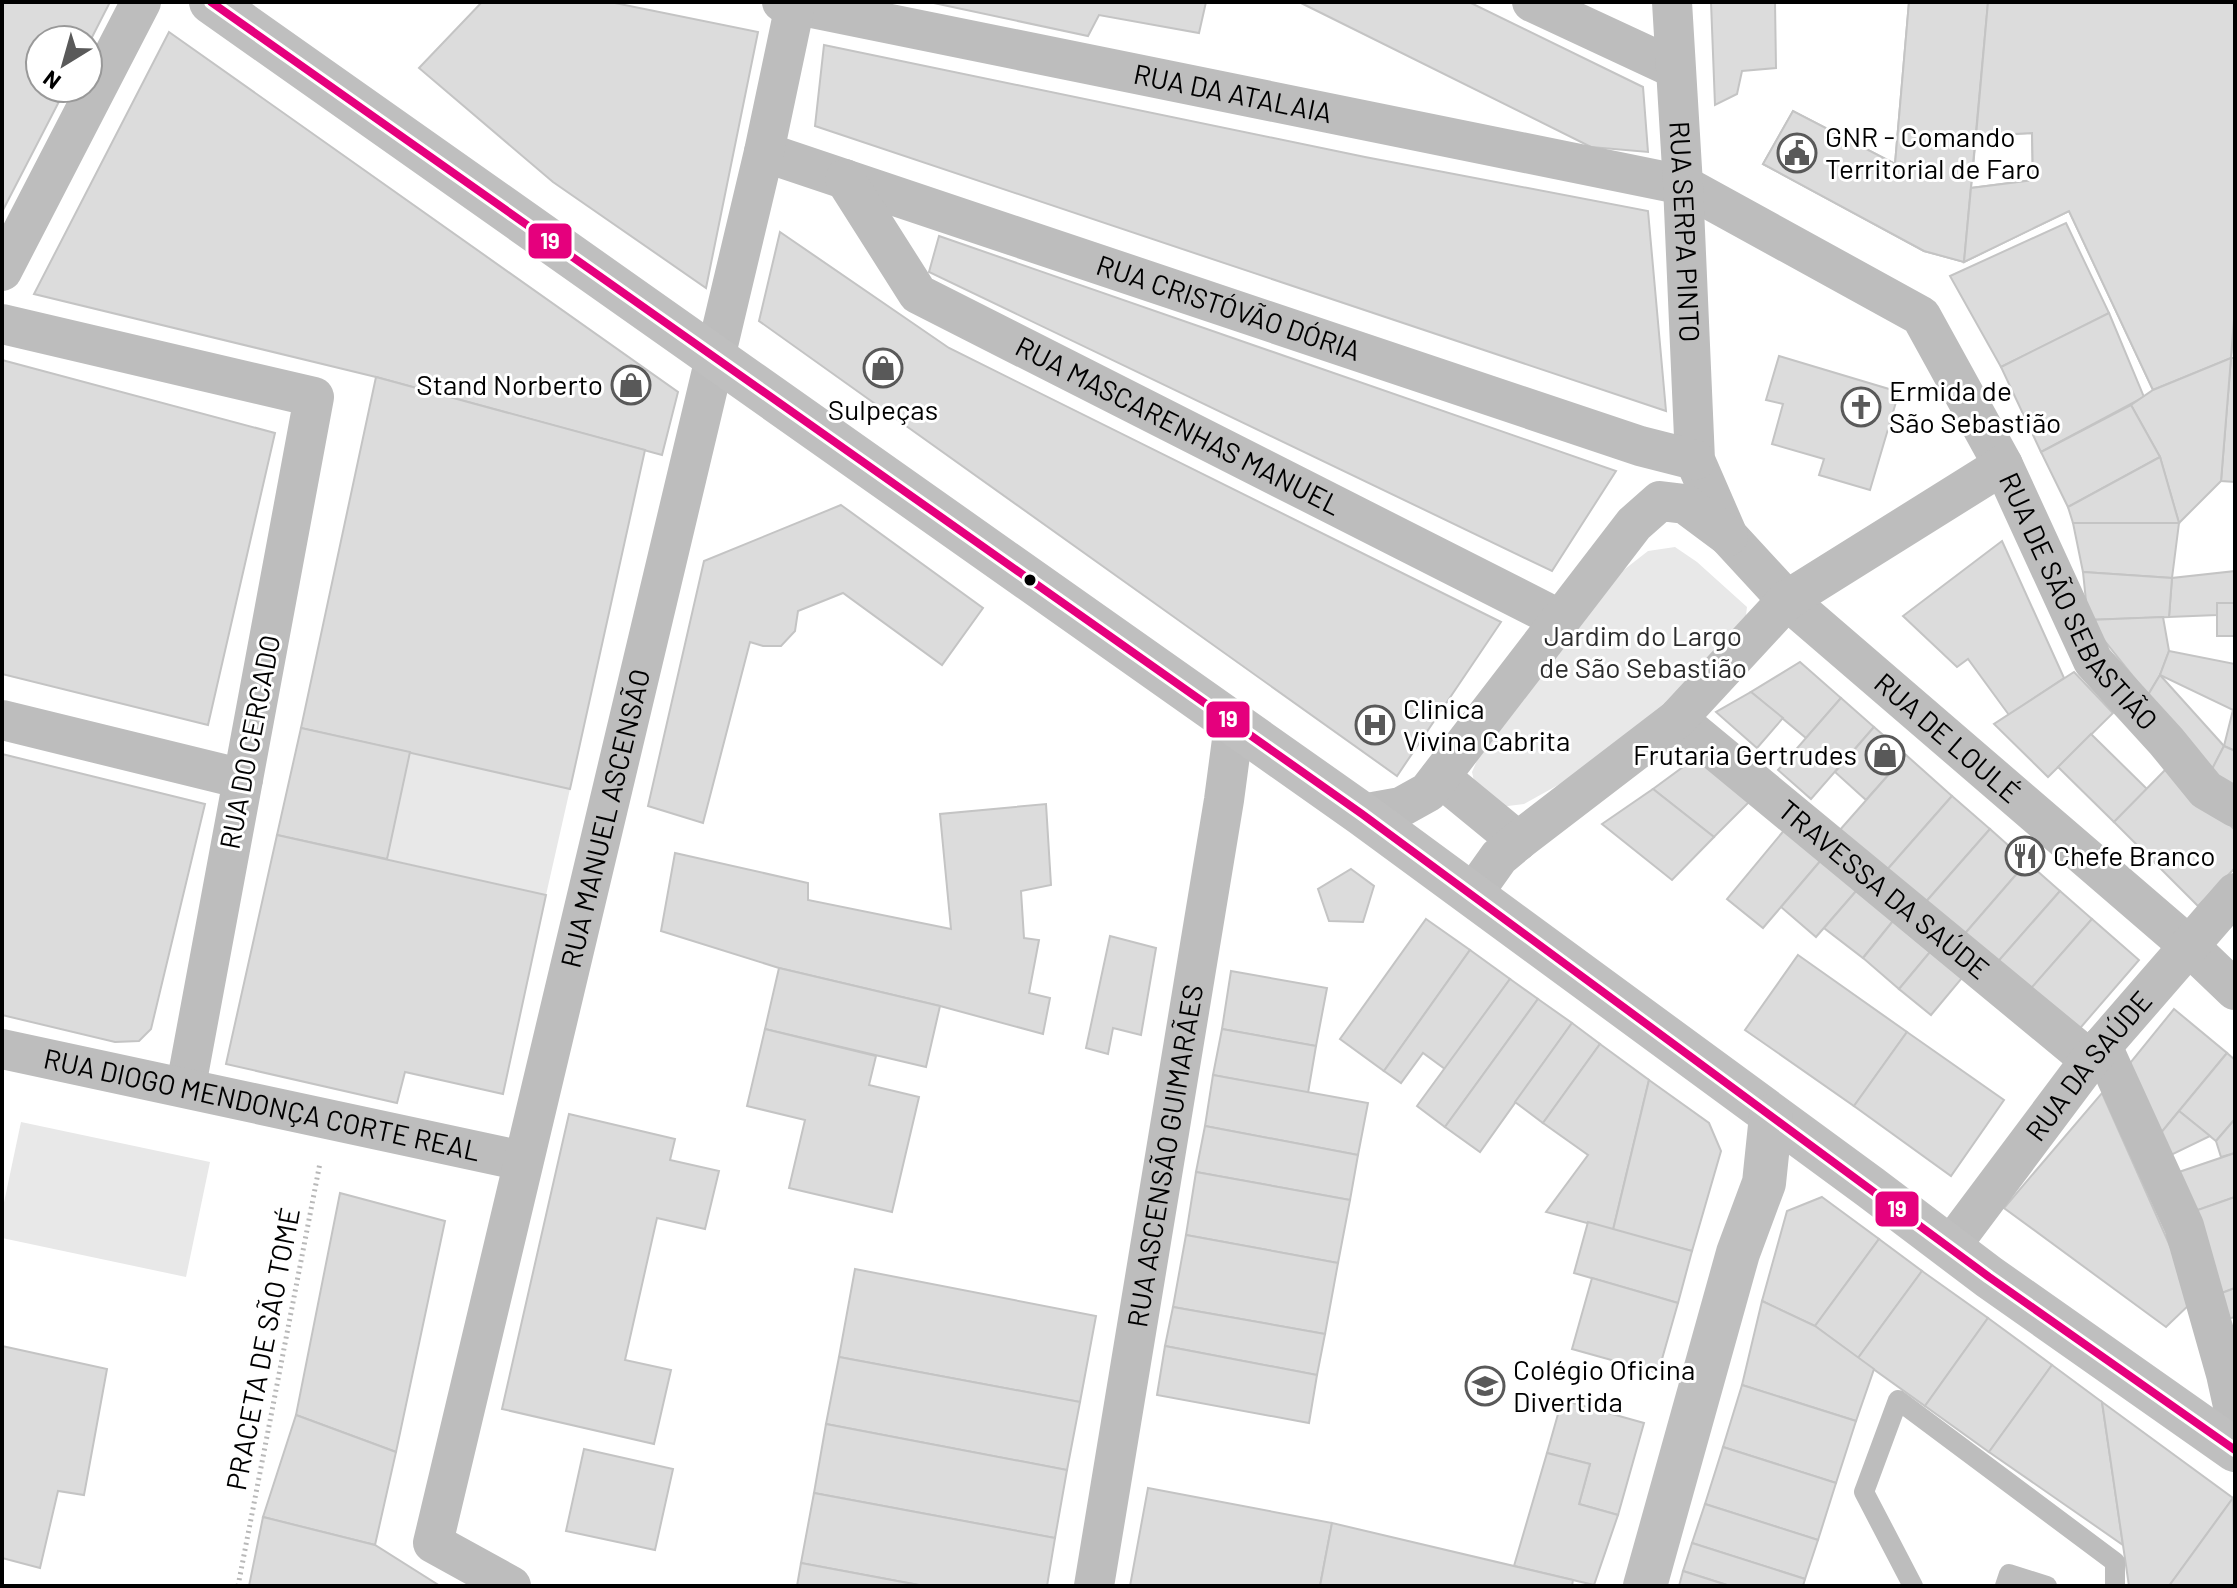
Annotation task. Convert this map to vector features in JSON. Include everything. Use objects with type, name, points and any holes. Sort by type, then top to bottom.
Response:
[{"type":"main road","points":[[211,2],[1362,814],[1950,1247],[2235,1450]]},
{"type":"main road","points":[[1645,1586],[1738,1253],[1764,1183],[1771,1116]]},
{"type":"main road","points":[[1738,1253],[1756,1218],[1782,1183],[1810,1171],[1870,1187]]},
{"type":"main road","points":[[2171,1405],[2235,1422]]},
{"type":"street","points":[[2,271],[141,2]]},
{"type":"street","points":[[1532,2],[1674,68]]},
{"type":"street","name":"RUA SERPA PINTO","points":[[1672,2],[1695,460]]},
{"type":"street","name":"RUA MANUEL ASCENSÃO","points":[[511,1586],[433,1543],[764,152],[789,4]]},
{"type":"street","name":"RUA DA ATALAIA","points":[[789,4],[1683,185]]},
{"type":"street","name":"RUA CRISTÓVÃO DÓRIA","points":[[764,152],[1640,446],[1695,460]]},
{"type":"street","name":"RUA MASCARENHAS MANUEL","points":[[845,179],[918,294],[1559,619]]},
{"type":"street","name":"RUA DE SÃO SEBASTIÃO","points":[[1683,185],[1921,316],[2003,465],[2093,661],[2206,790],[2235,807]]},
{"type":"street","name":"RUA DO CERCADO","points":[[2,324],[314,397],[186,1086]]},
{"type":"street","points":[[1634,524],[1650,478],[1640,446]]},
{"type":"street","name":"RUA DE LOULÉ","points":[[1695,460],[1728,536],[1787,600],[2189,946],[2235,990]]},
{"type":"street","points":[[1472,895],[1499,857],[1677,719],[1787,600],[2003,465]]},
{"type":"street","points":[[1362,814],[1401,807],[1428,792],[1634,524],[1660,501],[1685,504],[1728,536]]},
{"type":"street","name":"TRAVESSA DA SAÚDE","points":[[1677,719],[2096,1053]]},
{"type":"street","points":[[2,720],[243,779]]},
{"type":"street","name":"RUA ASCENSÃO GUIMARÃES","points":[[1094,1586],[1234,725]]},
{"type":"street","points":[[1440,777],[1518,841]]},
{"type":"street","name":"RUA DA SAÚDE","points":[[1950,1247],[2096,1053],[2235,893]]},
{"type":"street","name":"RUA DIOGO MENDONÇA CORTE REAL","points":[[2,1049],[186,1086],[523,1161]]},
{"type":"street","points":[[2096,1053],[2184,1226],[2235,1415]]},
{"type":"lane","points":[[1913,1586],[1864,1492],[1898,1400],[2115,1562],[2115,1586]]},
{"type":"lane","points":[[2005,1586],[2009,1574],[2047,1586]]},
{"type":"path","name":"PRACETA DE SÃO TOMÉ","points":[[238,1586],[328,1119]]},
{"type":"green space","name":"Jardim do Largo de São Sebastião","points":[[1675,547],[1697,562],[1747,607],[1744,632],[1677,719],[1524,804],[1500,807],[1477,794],[1472,772],[1483,747],[1616,576],[1648,551]]},
{"type":"green space","points":[[410,752],[570,789],[546,895],[387,859]]},
{"type":"green space","points":[[21,1122],[210,1162],[186,1277],[2,1238],[2,1212]]},
{"type":"building","points":[[2,2],[110,2],[99,24],[24,24],[24,104],[58,104],[2,212]]},
{"type":"building","points":[[482,2],[610,2],[758,32],[706,288],[553,182],[419,68]]},
{"type":"building","points":[[929,2],[1206,2],[1199,33],[1099,15],[1088,36]]},
{"type":"building","points":[[1299,2],[1469,2],[1643,87],[1648,152],[1591,147]]},
{"type":"building","points":[[1711,2],[1775,2],[1776,68],[1742,71],[1737,94],[1715,105]]},
{"type":"building","points":[[1909,2],[2235,2],[2235,306],[2231,358],[2153,390],[2069,211],[1964,262],[1924,251],[1763,164],[1793,111],[1895,164]],"holes":[[[2187,122],[2188,166],[2068,177],[2066,127]],[[2032,133],[2033,180],[1971,188],[1976,136]],[[2201,210],[2206,262],[2123,268],[2115,218]]]},
{"type":"building","points":[[1909,2],[1988,2],[1964,262],[1924,251],[1763,164],[1793,111],[1895,164]]},
{"type":"building","points":[[1988,2],[2235,2],[2235,306],[2231,358],[2153,390],[2069,211],[1964,262],[1971,188],[2033,180],[2032,133],[1976,136]]},
{"type":"building","points":[[169,32],[678,392],[662,455],[376,377],[34,294]]},
{"type":"building","points":[[824,45],[1365,157],[1648,211],[1666,411],[815,126]]},
{"type":"building","points":[[2066,223],[2109,313],[2001,367],[1950,276]]},
{"type":"building","points":[[780,232],[949,348],[1501,622],[1397,776],[759,321]]},
{"type":"building","points":[[939,236],[1616,471],[1552,571],[929,272]]},
{"type":"building","points":[[2109,313],[2144,397],[2041,452],[2001,367]]},
{"type":"building","points":[[1779,356],[1899,392],[1870,490],[1819,475],[1824,459],[1772,444],[1783,404],[1766,400]]},
{"type":"building","points":[[2231,358],[2235,358],[2235,482],[2221,481]]},
{"type":"building","points":[[2231,358],[2221,481],[2179,523],[2160,457],[2131,405],[2153,390]]},
{"type":"building","points":[[2,360],[275,433],[208,725],[2,674]]},
{"type":"building","points":[[376,377],[645,450],[570,789],[301,728]]},
{"type":"building","points":[[2131,405],[2160,457],[2068,507],[2041,452]]},
{"type":"building","points":[[2160,457],[2179,523],[2073,523],[2068,507]]},
{"type":"building","points":[[841,505],[983,608],[942,665],[843,593],[798,611],[795,631],[781,646],[750,642],[703,823],[648,806],[704,561]]},
{"type":"building","points":[[2073,523],[2179,523],[2172,578],[2083,572]]},
{"type":"building","points":[[2002,541],[2064,678],[2009,715],[1968,659],[1957,667],[1903,616]]},
{"type":"building","points":[[2235,571],[2235,603],[2217,603],[2217,615],[2169,617],[2172,578]]},
{"type":"building","points":[[2083,572],[2172,578],[2169,617],[2088,620]]},
{"type":"building","points":[[2217,603],[2235,603],[2235,636],[2217,636]]},
{"type":"building","points":[[2163,617],[2169,651],[2148,695],[2088,620]]},
{"type":"building","points":[[2169,651],[2235,664],[2235,711],[2160,675]]},
{"type":"building","points":[[1800,662],[1841,698],[1806,738],[1751,692]]},
{"type":"building","points":[[2074,672],[2113,713],[2048,777],[1994,724]]},
{"type":"building","points":[[2160,675],[2224,746],[2210,773],[2148,695]]},
{"type":"building","points":[[1751,692],[1783,718],[1757,748],[1716,712]]},
{"type":"building","points":[[1841,698],[1874,727],[1811,799],[1778,770]]},
{"type":"building","points":[[2235,711],[2235,751],[2224,746]]},
{"type":"building","points":[[1874,727],[1906,755],[1866,800],[1835,772]]},
{"type":"building","points":[[301,728],[410,752],[387,859],[277,835]]},
{"type":"building","points":[[2091,734],[2147,789],[2114,822],[2058,767]]},
{"type":"building","points":[[2224,746],[2235,751],[2235,787],[2210,773]]},
{"type":"building","points":[[1702,753],[1753,798],[1714,837],[1653,789]]},
{"type":"building","points":[[2,754],[205,804],[151,1029],[139,1041],[115,1042],[2,1015]]},
{"type":"building","points":[[1906,755],[1952,796],[1886,871],[1839,831]]},
{"type":"building","points":[[2169,766],[2235,830],[2235,868],[2198,906],[2114,822]]},
{"type":"building","points":[[1653,789],[1714,837],[1672,880],[1602,824]]},
{"type":"building","points":[[1952,796],[1990,829],[1924,904],[1886,871]]},
{"type":"building","points":[[1046,804],[1051,885],[1021,891],[1024,938],[1039,940],[1029,993],[1050,998],[1043,1034],[779,968],[661,931],[675,853],[808,883],[808,900],[951,929],[940,814]]},
{"type":"building","points":[[1786,828],[1822,859],[1763,928],[1727,899]]},
{"type":"building","points":[[1990,829],[2027,862],[1962,937],[1924,904]]},
{"type":"building","points":[[277,835],[546,895],[503,1094],[405,1072],[397,1103],[226,1064]]},
{"type":"building","points":[[1822,859],[1857,890],[1816,937],[1781,907]]},
{"type":"building","points":[[2027,862],[2060,891],[1995,965],[1962,937]]},
{"type":"building","points":[[1351,869],[1374,886],[1363,922],[1329,921],[1318,889]]},
{"type":"building","points":[[1857,890],[1893,921],[1863,958],[1824,928]]},
{"type":"building","points":[[2060,891],[2092,919],[2027,993],[1995,965]]},
{"type":"building","points":[[1426,919],[1470,950],[1384,1071],[1340,1039]]},
{"type":"building","points":[[2092,919],[2139,960],[2075,1034],[2027,993]]},
{"type":"building","points":[[1893,921],[1930,952],[1899,989],[1863,958]]},
{"type":"building","points":[[1110,936],[1156,948],[1141,1035],[1113,1028],[1108,1054],[1086,1048]]},
{"type":"building","points":[[1470,950],[1510,979],[1445,1069],[1423,1053],[1401,1083],[1384,1071]]},
{"type":"building","points":[[1930,952],[1962,978],[1931,1015],[1899,989]]},
{"type":"building","points":[[1798,955],[1907,1032],[1854,1106],[1745,1030]]},
{"type":"building","points":[[779,968],[940,1006],[926,1067],[765,1029]]},
{"type":"building","points":[[1231,971],[1327,988],[1316,1046],[1222,1029]]},
{"type":"building","points":[[1510,979],[1538,999],[1445,1127],[1417,1106]]},
{"type":"building","points":[[1538,999],[1572,1023],[1480,1152],[1445,1127]]},
{"type":"building","points":[[2174,1009],[2227,1053],[2160,1134],[2126,1068]]},
{"type":"building","points":[[1572,1023],[1600,1044],[1543,1123],[1515,1102]]},
{"type":"building","points":[[765,1029],[876,1056],[869,1085],[919,1097],[892,1212],[789,1188],[805,1120],[747,1106]]},
{"type":"building","points":[[1222,1029],[1316,1046],[1308,1093],[1213,1075]]},
{"type":"building","points":[[1907,1032],[2004,1100],[1951,1176],[1854,1106]]},
{"type":"building","points":[[1600,1044],[1649,1080],[1613,1230],[1546,1212],[1588,1155],[1543,1123]]},
{"type":"building","points":[[2227,1053],[2235,1060],[2235,1119],[2216,1141],[2179,1111]]},
{"type":"building","points":[[1213,1075],[1368,1103],[1358,1155],[1205,1126]]},
{"type":"building","points":[[1649,1080],[1709,1123],[1721,1151],[1692,1251],[1613,1230]]},
{"type":"building","points":[[2102,1093],[2194,1300],[2166,1327],[2004,1208]]},
{"type":"building","points":[[2179,1111],[2210,1136],[2171,1155],[2160,1134]]},
{"type":"building","points":[[569,1114],[675,1139],[670,1160],[719,1171],[705,1229],[657,1218],[625,1360],[671,1370],[654,1444],[502,1409]]},
{"type":"building","points":[[2235,1119],[2235,1153],[2221,1157],[2216,1141]]},
{"type":"building","points":[[1205,1126],[1358,1155],[1350,1200],[1196,1172]]},
{"type":"building","points":[[2235,1153],[2235,1197],[2192,1212],[2179,1172]]},
{"type":"building","points":[[1196,1172],[1350,1200],[1338,1263],[1186,1235]]},
{"type":"building","points":[[340,1193],[445,1221],[396,1452],[296,1415]]},
{"type":"building","points":[[1822,1197],[1879,1239],[1815,1326],[1762,1301],[1787,1211]]},
{"type":"building","points":[[2235,1197],[2235,1288],[2219,1294],[2192,1212]]},
{"type":"building","points":[[1588,1222],[1692,1251],[1678,1303],[1574,1273]]},
{"type":"building","points":[[1186,1235],[1338,1263],[1325,1334],[1173,1307]]},
{"type":"building","points":[[1879,1239],[1922,1271],[1858,1358],[1815,1326]]},
{"type":"building","points":[[855,1269],[1096,1316],[1080,1402],[839,1357]]},
{"type":"building","points":[[1922,1271],[1988,1318],[1925,1406],[1858,1358]]},
{"type":"building","points":[[1592,1278],[1678,1303],[1658,1373],[1572,1349]]},
{"type":"building","points":[[2235,1288],[2235,1317],[2227,1319],[2219,1294]]},
{"type":"building","points":[[1762,1301],[1815,1326],[1874,1369],[1856,1421],[1742,1385]]},
{"type":"building","points":[[1173,1307],[1325,1334],[1317,1375],[1165,1346]]},
{"type":"building","points":[[1988,1318],[2052,1365],[1989,1452],[1925,1406]]},
{"type":"building","points":[[2,1346],[107,1369],[84,1495],[58,1491],[40,1568],[2,1558]]},
{"type":"building","points":[[1165,1346],[1317,1375],[1309,1423],[1157,1395]]},
{"type":"building","points":[[839,1357],[1080,1402],[1067,1470],[826,1424]]},
{"type":"building","points":[[2052,1365],[2102,1402],[2123,1545],[1989,1452]]},
{"type":"building","points":[[1742,1385],[1856,1421],[1836,1483],[1723,1447]]},
{"type":"building","points":[[1562,1400],[1644,1423],[1618,1515],[1579,1504],[1590,1464],[1547,1453]]},
{"type":"building","points":[[2102,1402],[2233,1498],[2169,1586],[2129,1586]]},
{"type":"building","points":[[296,1415],[396,1452],[375,1545],[263,1517]]},
{"type":"building","points":[[826,1424],[1067,1470],[1055,1538],[814,1493]]},
{"type":"building","points":[[1723,1447],[1836,1483],[1818,1540],[1705,1504]]},
{"type":"building","points":[[584,1449],[673,1469],[655,1550],[566,1531]]},
{"type":"building","points":[[1547,1453],[1590,1464],[1579,1504],[1618,1515],[1594,1585],[1514,1566]]},
{"type":"building","points":[[1148,1488],[1332,1523],[1320,1586],[1130,1586]]},
{"type":"building","points":[[814,1493],[1055,1538],[1047,1586],[924,1586],[801,1563]]},
{"type":"building","points":[[2233,1498],[2235,1586],[2169,1586]]},
{"type":"building","points":[[1705,1504],[1818,1540],[1805,1579],[1692,1543]]},
{"type":"building","points":[[263,1517],[375,1545],[440,1586],[249,1586]]},
{"type":"building","points":[[1332,1523],[1573,1580],[1572,1586],[1320,1586]]},
{"type":"building","points":[[1692,1543],[1805,1579],[1803,1586],[1730,1586],[1683,1571]]},
{"type":"building","points":[[801,1563],[924,1586],[797,1586]]},
{"type":"building","points":[[1683,1571],[1730,1586],[1679,1586]]},
{"type":"transit line","name":"19","points":[[211,2],[1362,814],[1989,1277],[2235,1450]]},
{"type":"place","name":"GNR - Comando Territorial de Faro","points":[[1797,153]]},
{"type":"place","name":"Sulpeças","points":[[883,368]]},
{"type":"place","name":"Stand Norberto","points":[[631,385]]},
{"type":"place","name":"Ermida de São Sebastião","points":[[1861,407]]},
{"type":"place","name":"Clinica Vivina Cabrita","points":[[1375,725]]},
{"type":"place","name":"Frutaria Gertrudes","points":[[1885,755]]},
{"type":"place","name":"Chefe Branco","points":[[2025,856]]},
{"type":"place","name":"Colégio Oficina Divertida","points":[[1485,1386]]}]
